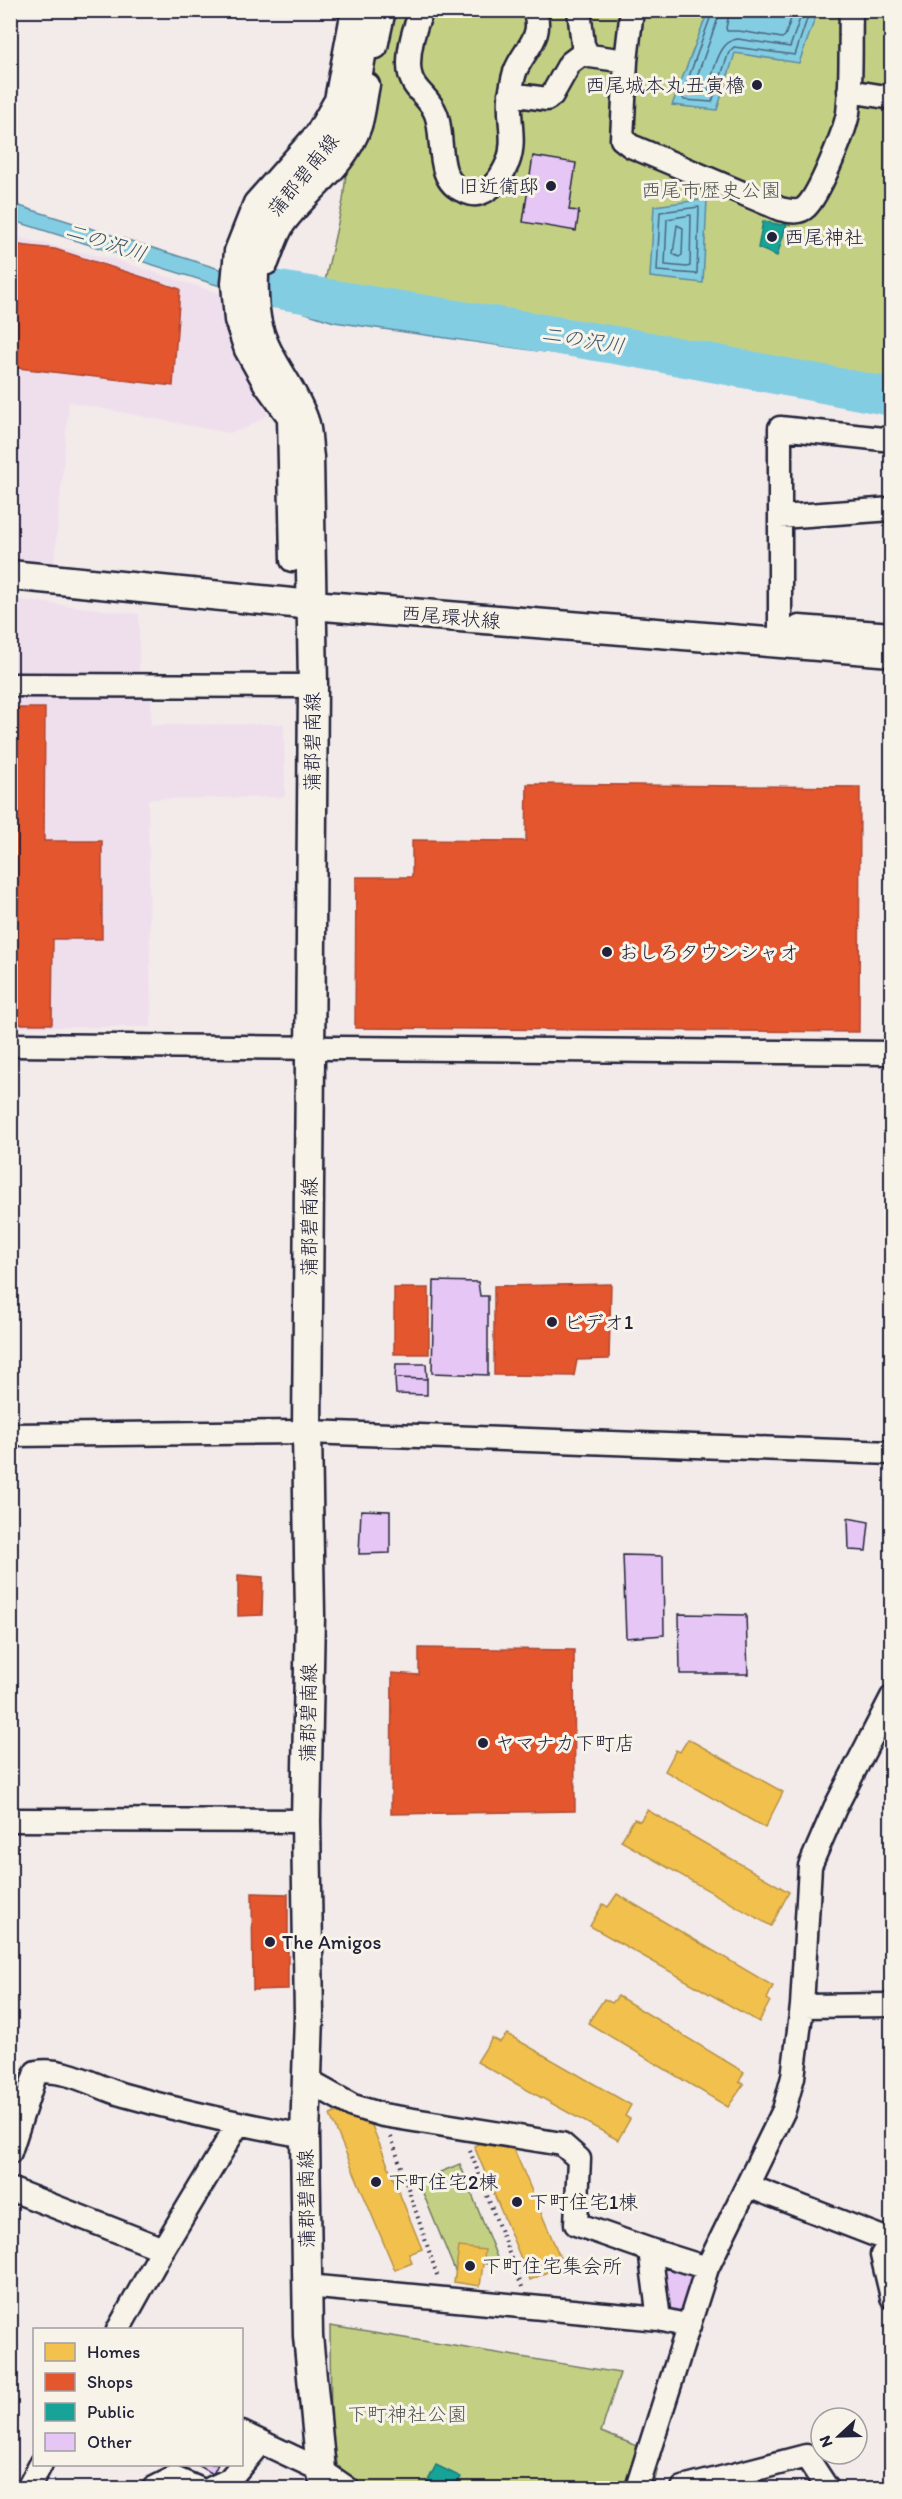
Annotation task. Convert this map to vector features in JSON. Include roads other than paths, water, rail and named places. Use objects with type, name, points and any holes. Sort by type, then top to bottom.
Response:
[{"type":"main road","name":"蒲郡碧南線","points":[[323,2479],[308,2336],[305,2136],[309,2016],[306,1821],[310,1615],[307,1432],[313,686],[309,457],[305,423],[290,389],[269,359],[258,334],[254,264],[258,241],[268,216],[292,186],[331,147],[348,114],[369,10]]},
{"type":"main road","name":"西尾環状線","points":[[10,575],[312,605],[790,635],[891,652]]},
{"type":"street","points":[[292,560],[289,417],[265,384],[246,350],[236,320],[233,283],[236,251],[255,203],[316,134],[336,100],[353,10]]},
{"type":"street","points":[[267,263],[282,227],[307,196],[331,174],[359,127],[384,10]]},
{"type":"street","points":[[422,10],[416,24],[409,63],[412,84],[436,112],[442,160],[451,182],[460,190],[474,195],[486,191],[497,181],[508,161],[512,140],[510,94],[515,71],[538,31],[538,14]]},
{"type":"street","points":[[579,10],[583,45],[590,56],[626,61]]},
{"type":"street","points":[[632,10],[626,61],[622,139],[631,146],[780,209],[794,212],[807,206],[837,147],[847,116],[851,10]]},
{"type":"street","points":[[510,94],[547,99],[552,95],[570,63],[586,51]]},
{"type":"street","points":[[849,91],[891,98]]},
{"type":"street","points":[[891,440],[780,428],[780,517],[790,635],[891,634]]},
{"type":"street","points":[[780,517],[891,509]]},
{"type":"street","points":[[10,685],[313,686]]},
{"type":"street","points":[[10,1045],[891,1053]]},
{"type":"street","points":[[10,1435],[307,1432],[891,1452]]},
{"type":"street","points":[[637,2488],[707,2268],[784,2110],[797,2059],[810,1866],[835,1808],[891,1697]]},
{"type":"street","points":[[10,1820],[306,1821]]},
{"type":"street","points":[[802,2006],[891,2005]]},
{"type":"street","points":[[10,2152],[36,2072],[51,2069],[123,2095],[238,2124],[305,2136]]},
{"type":"street","points":[[308,2081],[353,2106],[383,2115],[562,2144],[579,2159],[576,2223],[707,2268]]},
{"type":"street","points":[[119,2328],[163,2249],[238,2124]]},
{"type":"street","points":[[748,2186],[883,2238],[890,2246],[882,2255],[891,2297]]},
{"type":"street","points":[[10,2189],[163,2249]]},
{"type":"street","points":[[650,2250],[659,2319]]},
{"type":"street","points":[[307,2286],[659,2319],[688,2326]]},
{"type":"street","points":[[243,2453],[251,2438],[323,2479],[347,2488]]},
{"type":"street","points":[[683,2488],[806,2456],[827,2488]]},
{"type":"street","points":[[28,2488],[41,2466]]},
{"type":"street","points":[[212,2488],[228,2480],[236,2466]]},
{"type":"street","points":[[154,2488],[174,2478],[197,2488]]},
{"type":"water","points":[[803,10],[817,13],[799,63],[735,53],[717,110],[672,105],[708,11]]},
{"type":"water","points":[[707,199],[703,283],[650,277],[654,206]]},
{"type":"water","points":[[10,203],[337,306],[891,393],[891,401],[334,322],[11,220]]},
{"type":"waterway","name":"二の沢川","points":[[273,289],[633,348],[892,397]]},
{"type":"place","name":"西尾城本丸丑寅櫓","points":[[757,85]]},
{"type":"place","name":"旧近衛邸","points":[[551,186]]},
{"type":"place","name":"西尾神社","points":[[772,237]]},
{"type":"place","name":"おしろタウンシャオ","points":[[607,952]]},
{"type":"place","name":"ビデオ1","points":[[552,1322]]},
{"type":"place","name":"ヤマナカ下町店","points":[[483,1743]]},
{"type":"place","name":"The Amigos","points":[[270,1942]]},
{"type":"place","name":"下町住宅2棟","points":[[376,2182]]},
{"type":"place","name":"下町住宅1棟","points":[[517,2202]]},
{"type":"place","name":"下町住宅集会所","points":[[470,2266]]},
{"type":"park label","name":"西尾市歴史公園","points":[[711,190]]},
{"type":"park label","name":"下町神社公園","points":[[407,2414]]}]
